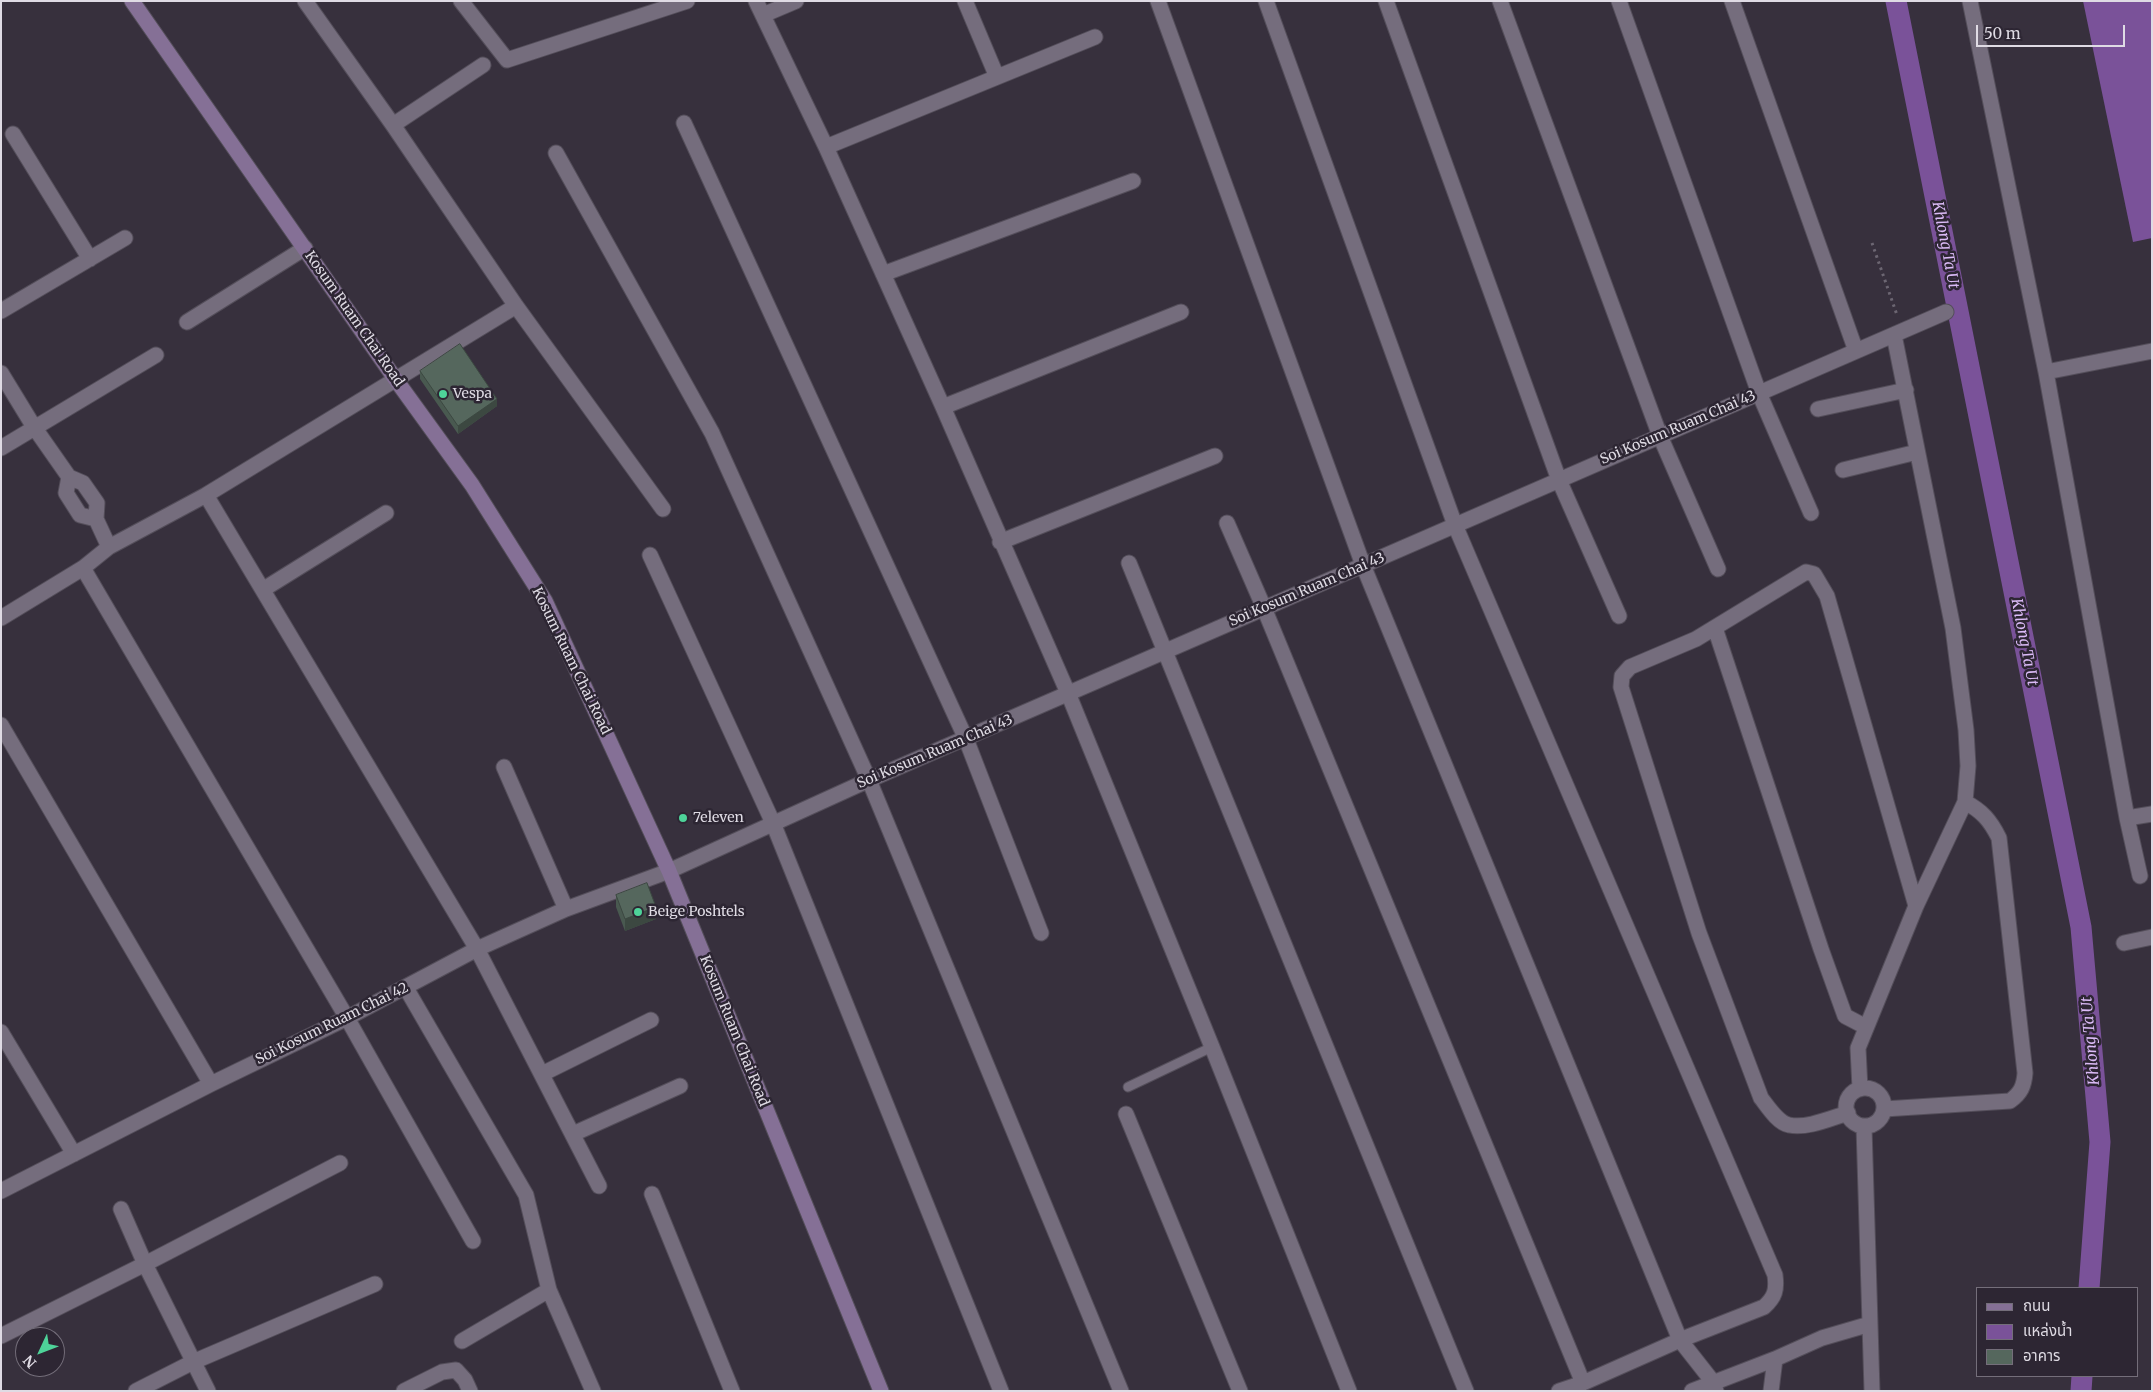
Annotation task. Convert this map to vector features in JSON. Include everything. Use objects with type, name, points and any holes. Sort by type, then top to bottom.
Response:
[{"type":"street","name":"Kosum Ruam Chai Road","points":[[132,1],[396,380],[472,485],[545,601],[669,871],[881,1391]]},
{"type":"street","points":[[305,1],[393,125],[516,306],[664,509]]},
{"type":"street","points":[[461,1],[507,60],[686,1]]},
{"type":"street","points":[[756,1],[826,147],[943,407],[1000,542],[1068,693],[1349,1391]]},
{"type":"street","points":[[764,15],[796,1]]},
{"type":"street","points":[[965,1],[998,77]]},
{"type":"street","points":[[1158,1],[1362,565],[1680,1340],[1715,1386]]},
{"type":"street","points":[[1266,1],[1455,525],[1775,1275],[1776,1288],[1773,1298],[1764,1307],[1680,1340],[1583,1383],[1559,1391]]},
{"type":"street","points":[[1386,1],[1559,480],[1619,616]]},
{"type":"street","points":[[1500,1],[1660,436],[1718,569]]},
{"type":"street","points":[[1619,1],[1759,393],[1811,514]]},
{"type":"street","points":[[1732,1],[1856,350]]},
{"type":"street","points":[[1970,1],[2046,372],[2127,818],[2140,876]]},
{"type":"street","points":[[826,147],[1095,37]]},
{"type":"street","points":[[393,125],[483,65]]},
{"type":"street","points":[[684,123],[966,739],[1040,933]]},
{"type":"street","points":[[13,134],[90,259]]},
{"type":"street","points":[[556,153],[712,432],[869,780],[1121,1391]]},
{"type":"street","points":[[883,274],[1133,181]]},
{"type":"street","points":[[1,311],[125,238]]},
{"type":"street","points":[[187,322],[305,248]]},
{"type":"street","points":[[1,618],[83,568],[110,548],[206,495],[516,306]]},
{"type":"street","points":[[943,407],[1181,312]]},
{"type":"street","name":"Soi Kosum Ruam Chai 43","points":[[669,871],[869,780],[1946,312]]},
{"type":"street","points":[[1860,1089],[1858,1048],[1916,906],[1965,802],[1968,766],[1966,730],[1953,628],[1906,390],[1898,333]]},
{"type":"street","points":[[2046,372],[2152,351]]},
{"type":"street","points":[[1,448],[156,355]]},
{"type":"street","points":[[1,373],[34,427],[69,477],[83,483],[98,503],[96,519],[110,548]]},
{"type":"street","points":[[1818,410],[1906,390]]},
{"type":"street","points":[[1843,470],[1918,452]]},
{"type":"street","points":[[1000,542],[1215,456]]},
{"type":"street","points":[[206,495],[264,589],[477,949],[599,1186]]},
{"type":"street","points":[[264,589],[386,512]]},
{"type":"street","points":[[1227,523],[1264,608],[1583,1383]]},
{"type":"street","points":[[650,555],[773,823],[1001,1391]]},
{"type":"street","points":[[1129,563],[1466,1391]]},
{"type":"street","points":[[83,568],[347,1018],[473,1241]]},
{"type":"street","points":[[1848,1113],[1807,1124],[1788,1125],[1775,1116],[1761,1098],[1699,933],[1621,687],[1622,676],[1630,667],[1696,639],[1806,572],[1814,574],[1827,596],[1916,906]]},
{"type":"street","points":[[1715,628],[1845,1016],[1866,1027]]},
{"type":"street","points":[[1,725],[211,1084]]},
{"type":"street","points":[[504,766],[566,909]]},
{"type":"street","points":[[1884,1109],[2010,1101],[2018,1095],[2024,1084],[2025,1073],[1999,838],[1992,823],[1981,811],[1965,802]]},
{"type":"street","points":[[2127,818],[2152,814]]},
{"type":"street","name":"Soi Kosum Ruam Chai 42","points":[[1,1191],[211,1084],[347,1018],[477,949],[566,909],[669,871]]},
{"type":"street","points":[[2124,943],[2152,937]]},
{"type":"street","points":[[406,988],[526,1195],[549,1290],[593,1391]]},
{"type":"street","points":[[542,1074],[651,1020]]},
{"type":"street","points":[[1,1032],[74,1154]]},
{"type":"street","points":[[573,1134],[680,1086]]},
{"type":"street","points":[[1866,1088],[1879,1094],[1884,1109],[1878,1122],[1864,1127],[1850,1120],[1848,1113],[1845,1106],[1852,1092],[1866,1088]]},
{"type":"street","points":[[1126,1114],[1240,1391]]},
{"type":"street","points":[[1864,1127],[1872,1391]]},
{"type":"street","points":[[1,1336],[340,1163]]},
{"type":"street","points":[[652,1194],[732,1391]]},
{"type":"street","points":[[121,1209],[145,1264],[208,1391]]},
{"type":"street","points":[[136,1391],[193,1362],[375,1284]]},
{"type":"street","points":[[462,1341],[549,1290]]},
{"type":"street","points":[[1692,1391],[1715,1386],[1822,1338],[1870,1324]]},
{"type":"street","points":[[1770,1391],[1775,1359]]},
{"type":"street","points":[[404,1391],[442,1372],[456,1370],[465,1380],[470,1391]]},
{"type":"lane","points":[[1128,1088],[1212,1047]]},
{"type":"path","points":[[1872,243],[1898,333]]},
{"type":"water","points":[[2083,1],[2152,1],[2152,238],[2133,242]]},
{"type":"building","points":[[460,344],[497,399],[458,426],[420,371]]},
{"type":"building","points":[[647,883],[656,907],[625,919],[616,895]]},
{"type":"waterway","name":"Khlong Ta Ut","points":[[1896,1],[2081,927],[2100,1142],[2089,1287]]},
{"type":"waterway","name":"Khlong Ta Ut","points":[[2081,1391],[2082,1377]]},
{"type":"place","name":"Vespa","points":[[443,394]]},
{"type":"place","name":"7eleven","points":[[683,818]]},
{"type":"place","name":"Beige Poshtels","points":[[638,912]]}]
